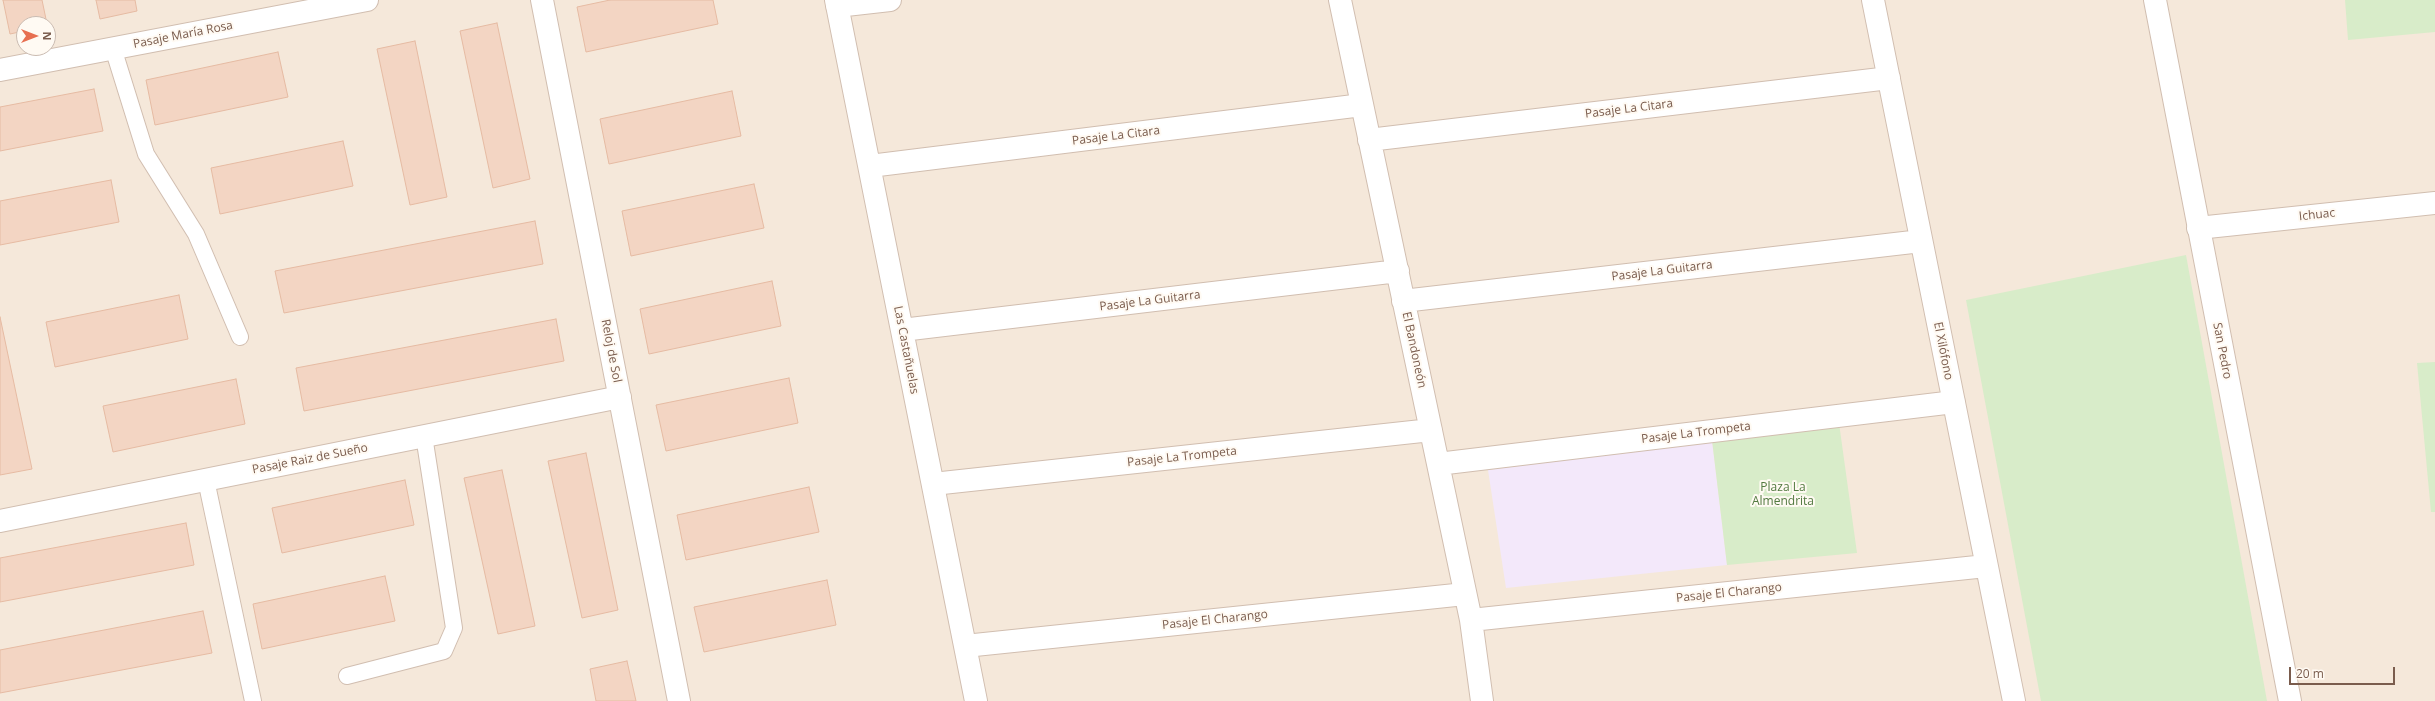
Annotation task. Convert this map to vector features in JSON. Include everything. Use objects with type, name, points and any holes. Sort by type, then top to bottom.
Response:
[{"type":"street","name":"Pasaje María Rosa","points":[[0,70],[367,0]]},
{"type":"street","name":"Reloj de Sol","points":[[542,0],[679,701]]},
{"type":"street","points":[[837,3],[890,0]]},
{"type":"street","name":"El Bandoneón","points":[[1340,0],[1466,594],[1482,701]]},
{"type":"street","name":"El Xilófono","points":[[1873,0],[2014,701]]},
{"type":"street","name":"San Pedro","points":[[2155,0],[2290,701]]},
{"type":"street","name":"Las Castañuelas","points":[[837,3],[976,701]]},
{"type":"street","name":"Pasaje La Citara","points":[[1370,140],[1889,78]]},
{"type":"street","name":"Pasaje La Citara","points":[[870,166],[1362,105]]},
{"type":"street","name":"Ichuac","points":[[2198,228],[2435,203]]},
{"type":"street","name":"Pasaje La Guitarra","points":[[1403,301],[1922,241]]},
{"type":"street","name":"Pasaje La Guitarra","points":[[902,330],[1398,271]]},
{"type":"street","name":"Pasaje Raiz de Sueño","points":[[0,521],[620,397]]},
{"type":"street","name":"Pasaje La Trompeta","points":[[1438,464],[1954,402]]},
{"type":"street","name":"Pasaje La Trompeta","points":[[933,484],[1431,430]]},
{"type":"street","name":"Pasaje El Charango","points":[[1471,620],[1986,566]]},
{"type":"street","name":"Pasaje El Charango","points":[[965,646],[1466,594]]},
{"type":"lane","points":[[113,48],[146,154],[196,234],[240,337]]},
{"type":"lane","points":[[347,676],[444,651],[454,628],[424,436]]},
{"type":"lane","points":[[206,480],[253,701]]},
{"type":"shaded area","points":[[0,0],[2435,0],[2435,701],[0,701]]},
{"type":"shaded area","points":[[1712,440],[1727,565],[1506,588],[1488,470]]},
{"type":"green space","points":[[2345,0],[2435,0],[2435,32],[2348,40]]},
{"type":"green space","points":[[2186,255],[2267,701],[2041,701],[1966,300]]},
{"type":"green space","points":[[2435,362],[2435,512],[2431,512],[2417,363]]},
{"type":"green space","name":"Plaza La Almendrita","points":[[1839,423],[1857,553],[1727,565],[1712,440]]},
{"type":"building","points":[[3,0],[42,0],[45,16],[16,16],[16,33],[10,34]]},
{"type":"building","points":[[96,0],[135,0],[137,11],[100,19]]},
{"type":"building","points":[[610,0],[713,0],[718,24],[586,52],[577,7]]},
{"type":"building","points":[[497,23],[530,179],[493,188],[460,31]]},
{"type":"building","points":[[415,41],[447,197],[410,205],[377,49]]},
{"type":"building","points":[[278,52],[288,97],[155,125],[146,80]]},
{"type":"building","points":[[94,89],[103,131],[0,151],[0,107]]},
{"type":"building","points":[[732,91],[741,136],[609,164],[600,119]]},
{"type":"building","points":[[343,141],[353,186],[220,214],[211,168]]},
{"type":"building","points":[[111,180],[119,222],[0,245],[0,201]]},
{"type":"building","points":[[754,184],[764,228],[631,256],[622,211]]},
{"type":"building","points":[[535,221],[543,264],[284,313],[275,271]]},
{"type":"building","points":[[772,281],[781,326],[649,354],[640,309]]},
{"type":"building","points":[[179,295],[188,339],[55,367],[46,322]]},
{"type":"building","points":[[0,317],[32,469],[0,475]]},
{"type":"building","points":[[556,319],[564,361],[304,411],[296,368]]},
{"type":"building","points":[[789,378],[798,423],[666,451],[656,405]]},
{"type":"building","points":[[236,379],[245,424],[113,452],[103,406]]},
{"type":"building","points":[[586,453],[618,610],[582,618],[548,461]]},
{"type":"building","points":[[502,470],[535,626],[498,634],[464,478]]},
{"type":"building","points":[[405,480],[414,525],[282,553],[272,508]]},
{"type":"building","points":[[809,487],[819,532],[686,560],[677,515]]},
{"type":"building","points":[[186,523],[194,565],[0,602],[0,558]]},
{"type":"building","points":[[385,576],[395,621],[262,649],[253,604]]},
{"type":"building","points":[[827,580],[836,625],[704,652],[694,607]]},
{"type":"building","points":[[203,611],[212,653],[0,693],[0,650]]},
{"type":"building","points":[[627,661],[636,701],[596,701],[590,669]]}]
